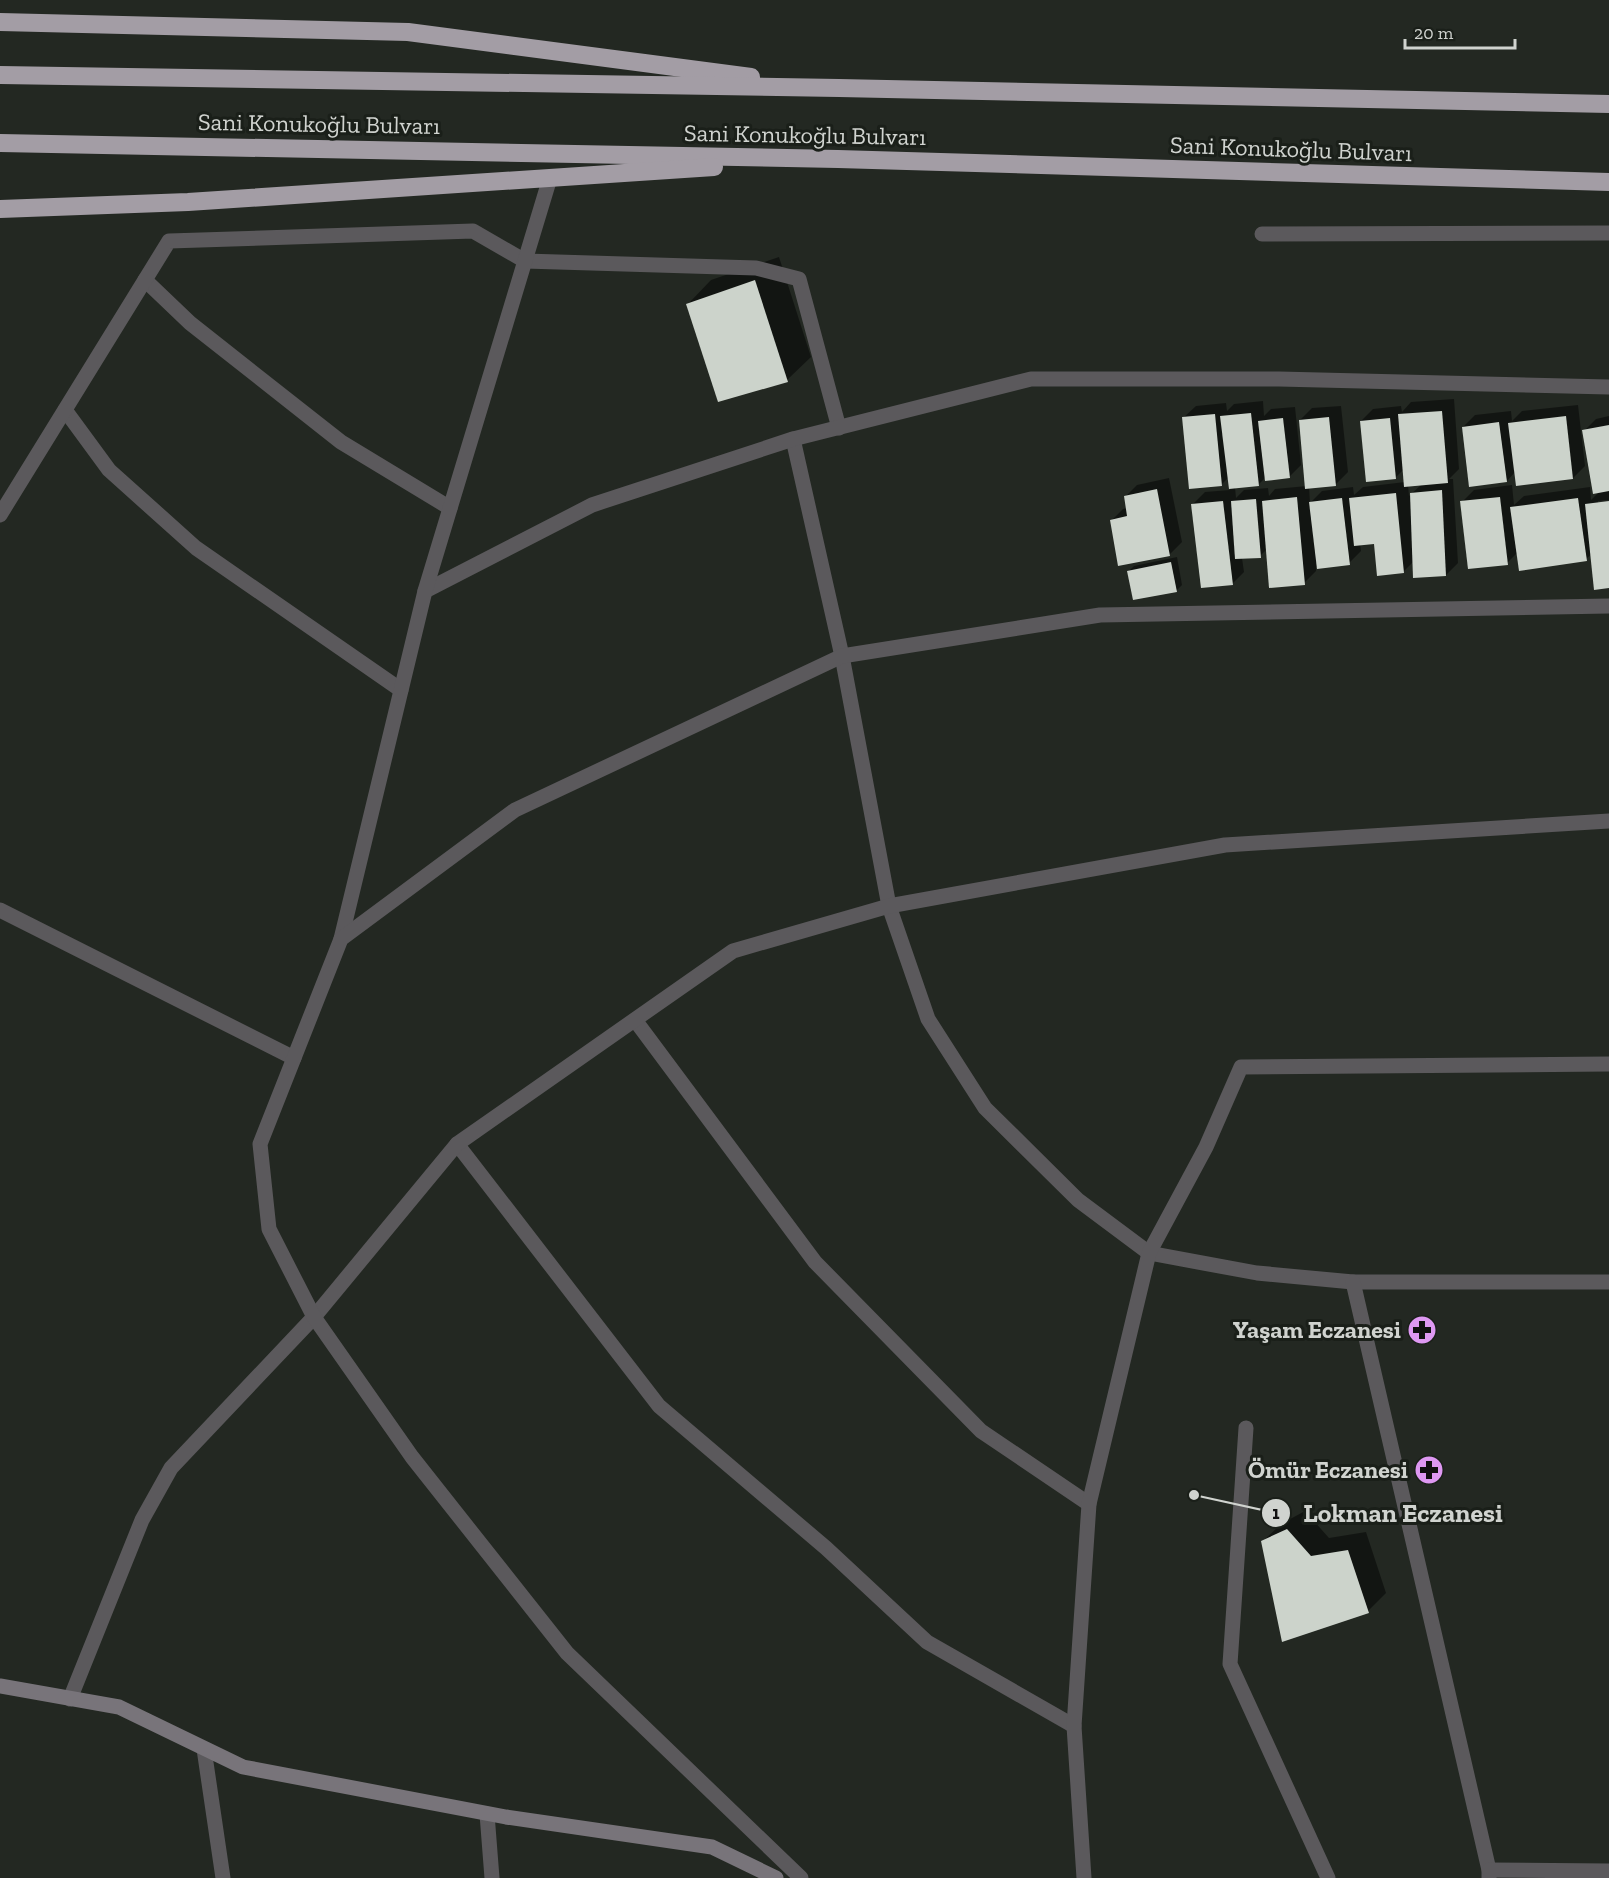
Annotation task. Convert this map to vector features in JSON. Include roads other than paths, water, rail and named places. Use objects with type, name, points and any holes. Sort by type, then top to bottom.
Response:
[{"type":"highway","points":[[0,22],[408,32],[839,88]]},
{"type":"highway","name":"Sani Konukoğlu Bulvarı","points":[[0,75],[839,88],[1609,104]]},
{"type":"highway","name":"Sani Konukoğlu Bulvarı","points":[[0,143],[838,159],[1609,182]]},
{"type":"highway","points":[[0,209],[188,202],[838,159]]},
{"type":"street","points":[[550,178],[425,591],[341,939],[260,1144],[268,1229],[314,1317],[412,1457],[567,1653],[801,1878]]},
{"type":"street","points":[[0,515],[169,241],[472,231],[525,261],[756,268],[799,279],[839,428]]},
{"type":"street","points":[[1262,234],[1609,233]]},
{"type":"street","points":[[145,280],[190,323],[341,442],[450,508]]},
{"type":"street","points":[[425,591],[592,505],[793,439],[1031,379],[1290,379],[1609,387]]},
{"type":"street","points":[[65,410],[109,470],[196,549],[401,690]]},
{"type":"street","points":[[793,439],[842,656],[889,906],[928,1019],[985,1108],[1078,1200],[1149,1253],[1257,1273],[1353,1282],[1609,1282]]},
{"type":"street","points":[[341,939],[515,810],[842,656],[1100,615],[1609,606]]},
{"type":"street","points":[[70,1699],[142,1520],[171,1468],[314,1317],[457,1144],[733,951],[889,906],[1225,845],[1609,821]]},
{"type":"street","points":[[0,910],[294,1058]]},
{"type":"street","points":[[635,1020],[815,1262],[981,1431],[1089,1504]]},
{"type":"street","points":[[1084,1878],[1074,1726],[1089,1504],[1149,1253],[1206,1147],[1241,1067],[1609,1064]]},
{"type":"street","points":[[457,1144],[659,1407],[826,1548],[927,1642],[1074,1726]]},
{"type":"street","points":[[1353,1282],[1489,1874],[1609,1871]]},
{"type":"street","points":[[1246,1428],[1230,1664],[1328,1878]]},
{"type":"street","points":[[0,1686],[119,1707],[243,1767],[487,1814],[712,1847],[776,1878]]},
{"type":"street","points":[[204,1749],[223,1878]]},
{"type":"street","points":[[487,1814],[492,1878]]},
{"type":"place","name":"Yaşam Eczanesi","points":[[1422,1330]]},
{"type":"place","name":"Ömür Eczanesi","points":[[1429,1470]]},
{"type":"place","name":"Lokman Eczanesi","points":[[1194,1495]]}]
